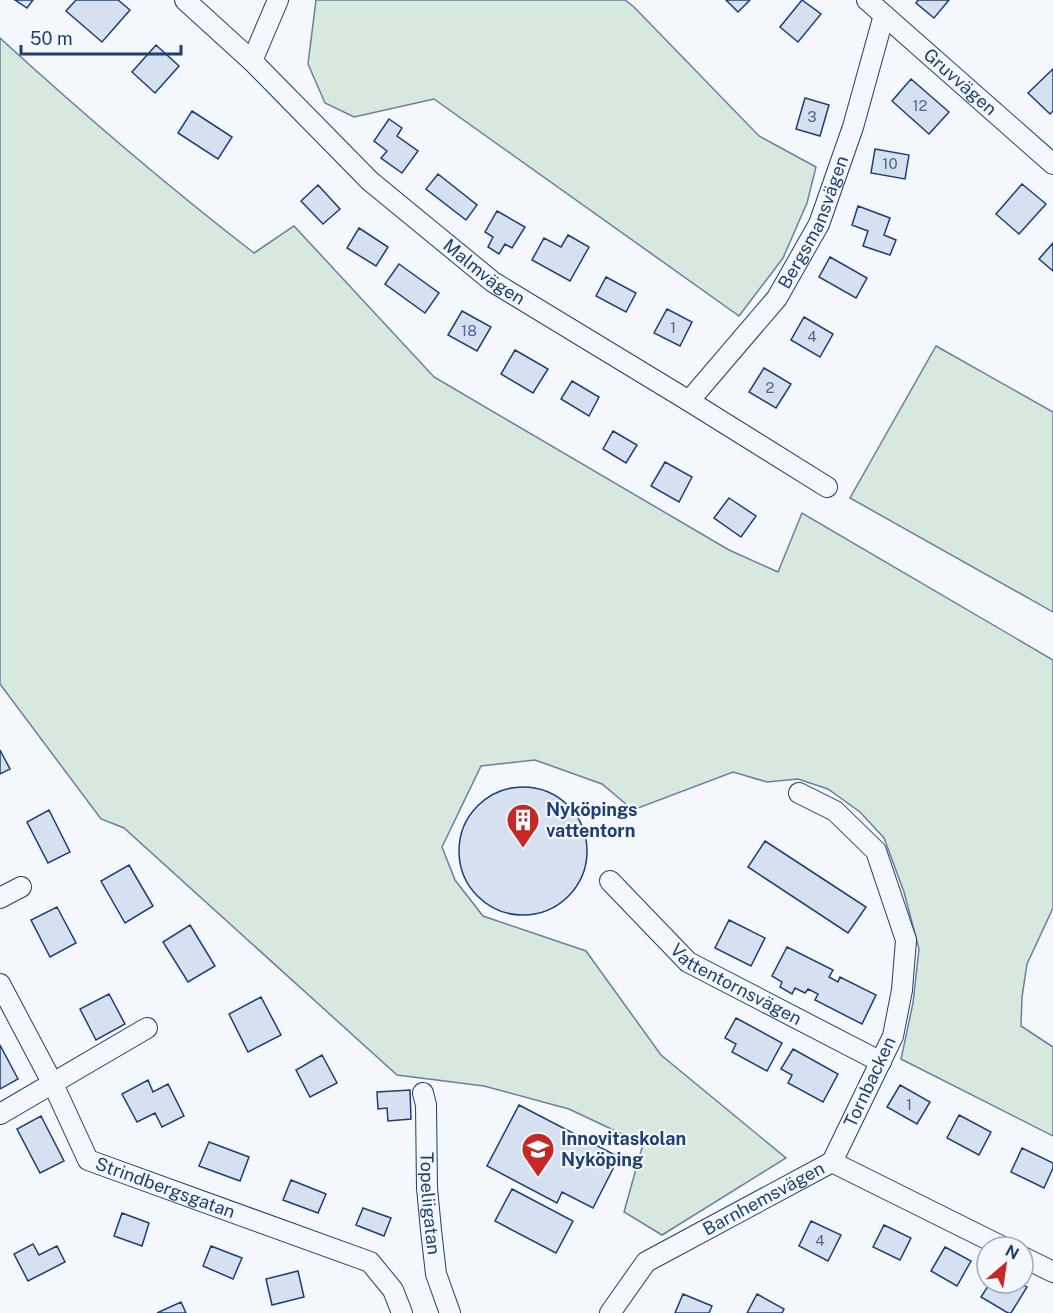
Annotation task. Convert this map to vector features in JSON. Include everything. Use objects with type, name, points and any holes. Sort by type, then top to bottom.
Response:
[{"type":"street","name":"Malmvägen","points":[[185,0],[252,61],[370,181],[493,282],[827,487]]},
{"type":"street","points":[[252,61],[278,0]]},
{"type":"street","name":"Gruvvägen","points":[[867,0],[1053,164]]},
{"type":"street","name":"Bergsmansvägen","points":[[689,401],[777,298],[819,224],[853,127],[884,15]]},
{"type":"street","name":"Tornbacken","points":[[799,793],[835,811],[876,851],[906,940],[902,990],[893,1036],[832,1162]]},
{"type":"street","name":"Vattentornsvägen","points":[[610,881],[688,962],[881,1062]]},
{"type":"street","points":[[0,898],[21,886]]},
{"type":"street","name":"Strindbergsgatan","points":[[0,984],[53,1084],[88,1160],[370,1262],[393,1290],[402,1313]]},
{"type":"street","points":[[0,1114],[147,1028]]},
{"type":"street","name":"Topeliigatan","points":[[423,1093],[426,1105],[427,1188],[436,1274],[450,1313]]},
{"type":"street","name":"Barnhemsvägen","points":[[610,1313],[646,1262],[832,1162],[979,1235]]},
{"type":"street","points":[[1035,1263],[1053,1272]]},
{"type":"shaded area","points":[[316,0],[625,0],[759,136],[816,167],[807,203],[783,258],[739,316],[434,99],[354,117],[325,103],[308,64]]},
{"type":"shaded area","points":[[0,38],[125,148],[254,253],[294,226],[434,377],[729,550],[778,572],[802,513],[1053,660],[1053,908],[1027,964],[1021,1026],[1053,1047],[1053,1136],[901,1059],[913,1003],[919,949],[904,892],[884,838],[860,812],[828,789],[798,779],[767,782],[733,772],[633,810],[602,784],[535,760],[481,766],[442,847],[455,880],[483,916],[586,951],[661,1055],[786,1158],[662,1235],[624,1212],[643,1144],[569,1109],[484,1086],[397,1075],[124,828],[101,819],[0,684]]},
{"type":"shaded area","points":[[936,346],[1053,412],[1053,612],[850,498]]},
{"type":"building","points":[[15,0],[33,0],[27,8]]},
{"type":"building","points":[[76,0],[118,0],[130,10],[102,42],[66,11]]},
{"type":"building","points":[[726,0],[750,0],[738,12]]},
{"type":"building","points":[[802,0],[821,14],[798,42],[780,27]]},
{"type":"building","points":[[918,0],[949,0],[934,18],[916,3]]},
{"type":"building","points":[[156,45],[179,66],[155,93],[132,72]]},
{"type":"building","points":[[1053,69],[1053,111],[1050,114],[1028,93]]},
{"type":"building","points":[[911,79],[949,112],[929,134],[892,101]]},
{"type":"building","points":[[805,98],[829,105],[820,136],[796,129]]},
{"type":"building","points":[[192,111],[232,137],[218,159],[178,133]]},
{"type":"building","points":[[389,119],[402,128],[397,136],[418,151],[402,173],[381,158],[387,151],[374,141]]},
{"type":"building","points":[[875,149],[909,155],[905,179],[871,173]]},
{"type":"building","points":[[438,174],[477,205],[466,220],[426,189]]},
{"type":"building","points":[[1022,184],[1046,204],[1019,234],[996,214]]},
{"type":"building","points":[[318,185],[340,209],[323,224],[301,201]]},
{"type":"building","points":[[858,206],[890,218],[884,235],[896,240],[890,255],[863,246],[868,231],[852,225]]},
{"type":"building","points":[[497,211],[525,227],[512,248],[505,244],[499,254],[488,247],[493,237],[485,232]]},
{"type":"building","points":[[359,228],[388,247],[376,266],[347,248]]},
{"type":"building","points":[[568,235],[589,247],[570,281],[532,260],[544,238],[561,247]]},
{"type":"building","points":[[1053,243],[1053,271],[1039,259]]},
{"type":"building","points":[[830,257],[867,278],[856,298],[819,277]]},
{"type":"building","points":[[399,264],[439,293],[425,313],[385,284]]},
{"type":"building","points":[[606,277],[636,293],[626,312],[596,296]]},
{"type":"building","points":[[667,309],[692,322],[680,346],[654,333]]},
{"type":"building","points":[[462,311],[491,327],[477,351],[448,335]]},
{"type":"building","points":[[804,317],[833,334],[820,357],[791,340]]},
{"type":"building","points":[[515,350],[548,369],[533,393],[501,374]]},
{"type":"building","points":[[764,368],[791,384],[776,408],[749,392]]},
{"type":"building","points":[[572,381],[599,397],[589,416],[561,399]]},
{"type":"building","points":[[613,431],[637,445],[626,463],[603,449]]},
{"type":"building","points":[[665,462],[692,477],[679,502],[651,486]]},
{"type":"building","points":[[729,498],[756,516],[741,537],[714,518]]},
{"type":"building","points":[[0,750],[10,769],[0,774]]},
{"type":"building","name":"Nyköpings vattentorn","points":[[523,787],[547,792],[568,806],[582,827],[587,851],[582,875],[568,896],[547,910],[523,915],[499,910],[478,896],[464,875],[459,851],[464,827],[478,806],[499,792]]},
{"type":"building","points":[[49,810],[70,852],[48,863],[27,822]]},
{"type":"building","points":[[765,841],[866,907],[848,933],[748,867]]},
{"type":"building","points":[[129,865],[153,906],[125,923],[101,881]]},
{"type":"building","points":[[57,907],[76,943],[50,957],[31,920]]},
{"type":"building","points":[[729,920],[765,938],[751,966],[715,948]]},
{"type":"building","points":[[190,925],[215,966],[188,982],[163,942]]},
{"type":"building","points":[[787,947],[833,970],[829,977],[838,982],[840,977],[876,995],[862,1024],[815,1000],[818,994],[808,989],[805,993],[795,988],[792,994],[780,987],[782,982],[772,976]]},
{"type":"building","points":[[109,994],[125,1024],[96,1040],[80,1009]]},
{"type":"building","points":[[261,997],[281,1035],[248,1052],[229,1014]]},
{"type":"building","points":[[736,1018],[782,1043],[767,1071],[732,1052],[736,1044],[725,1038]]},
{"type":"building","points":[[0,1045],[18,1079],[0,1089]]},
{"type":"building","points":[[793,1049],[838,1074],[823,1102],[788,1083],[792,1075],[781,1069]]},
{"type":"building","points":[[322,1055],[337,1083],[310,1097],[296,1070]]},
{"type":"building","points":[[148,1080],[153,1092],[168,1084],[184,1116],[162,1127],[155,1113],[137,1122],[122,1094]]},
{"type":"building","points":[[900,1085],[930,1102],[917,1124],[887,1107]]},
{"type":"building","points":[[410,1090],[411,1119],[388,1121],[387,1108],[378,1109],[377,1092]]},
{"type":"building","points":[[519,1105],[619,1157],[593,1208],[562,1192],[557,1203],[487,1166]]},
{"type":"building","points":[[959,1115],[991,1132],[979,1155],[947,1138]]},
{"type":"building","points":[[41,1116],[64,1161],[40,1173],[17,1129]]},
{"type":"building","points":[[209,1142],[249,1157],[240,1181],[199,1166]]},
{"type":"building","points":[[1022,1148],[1053,1163],[1044,1188],[1011,1172]]},
{"type":"building","points":[[291,1180],[326,1194],[318,1213],[283,1200]]},
{"type":"building","points":[[512,1189],[573,1221],[556,1253],[495,1221]]},
{"type":"building","points":[[363,1208],[391,1218],[384,1236],[356,1225]]},
{"type":"building","points":[[122,1213],[149,1223],[142,1246],[114,1236]]},
{"type":"building","points":[[811,1221],[841,1235],[828,1261],[799,1246]]},
{"type":"building","points":[[884,1225],[911,1238],[900,1260],[873,1247]]},
{"type":"building","points":[[33,1244],[39,1255],[57,1246],[65,1262],[28,1281],[14,1254]]},
{"type":"building","points":[[211,1246],[242,1258],[233,1279],[203,1266]]},
{"type":"building","points":[[945,1247],[971,1261],[957,1286],[931,1271]]},
{"type":"building","points":[[298,1271],[304,1297],[272,1305],[266,1279]]},
{"type":"building","points":[[683,1294],[712,1306],[709,1313],[675,1313]]},
{"type":"building","points":[[757,1294],[784,1309],[782,1313],[747,1313]]},
{"type":"building","points":[[982,1295],[1022,1295],[1011,1313],[981,1297]]},
{"type":"building","points":[[181,1302],[186,1313],[157,1313]]},
{"type":"place","name":"Nyköpings vattentorn","points":[[523,849]]},
{"type":"place","name":"Innovitaskolan Nyköping","points":[[538,1178]]}]
